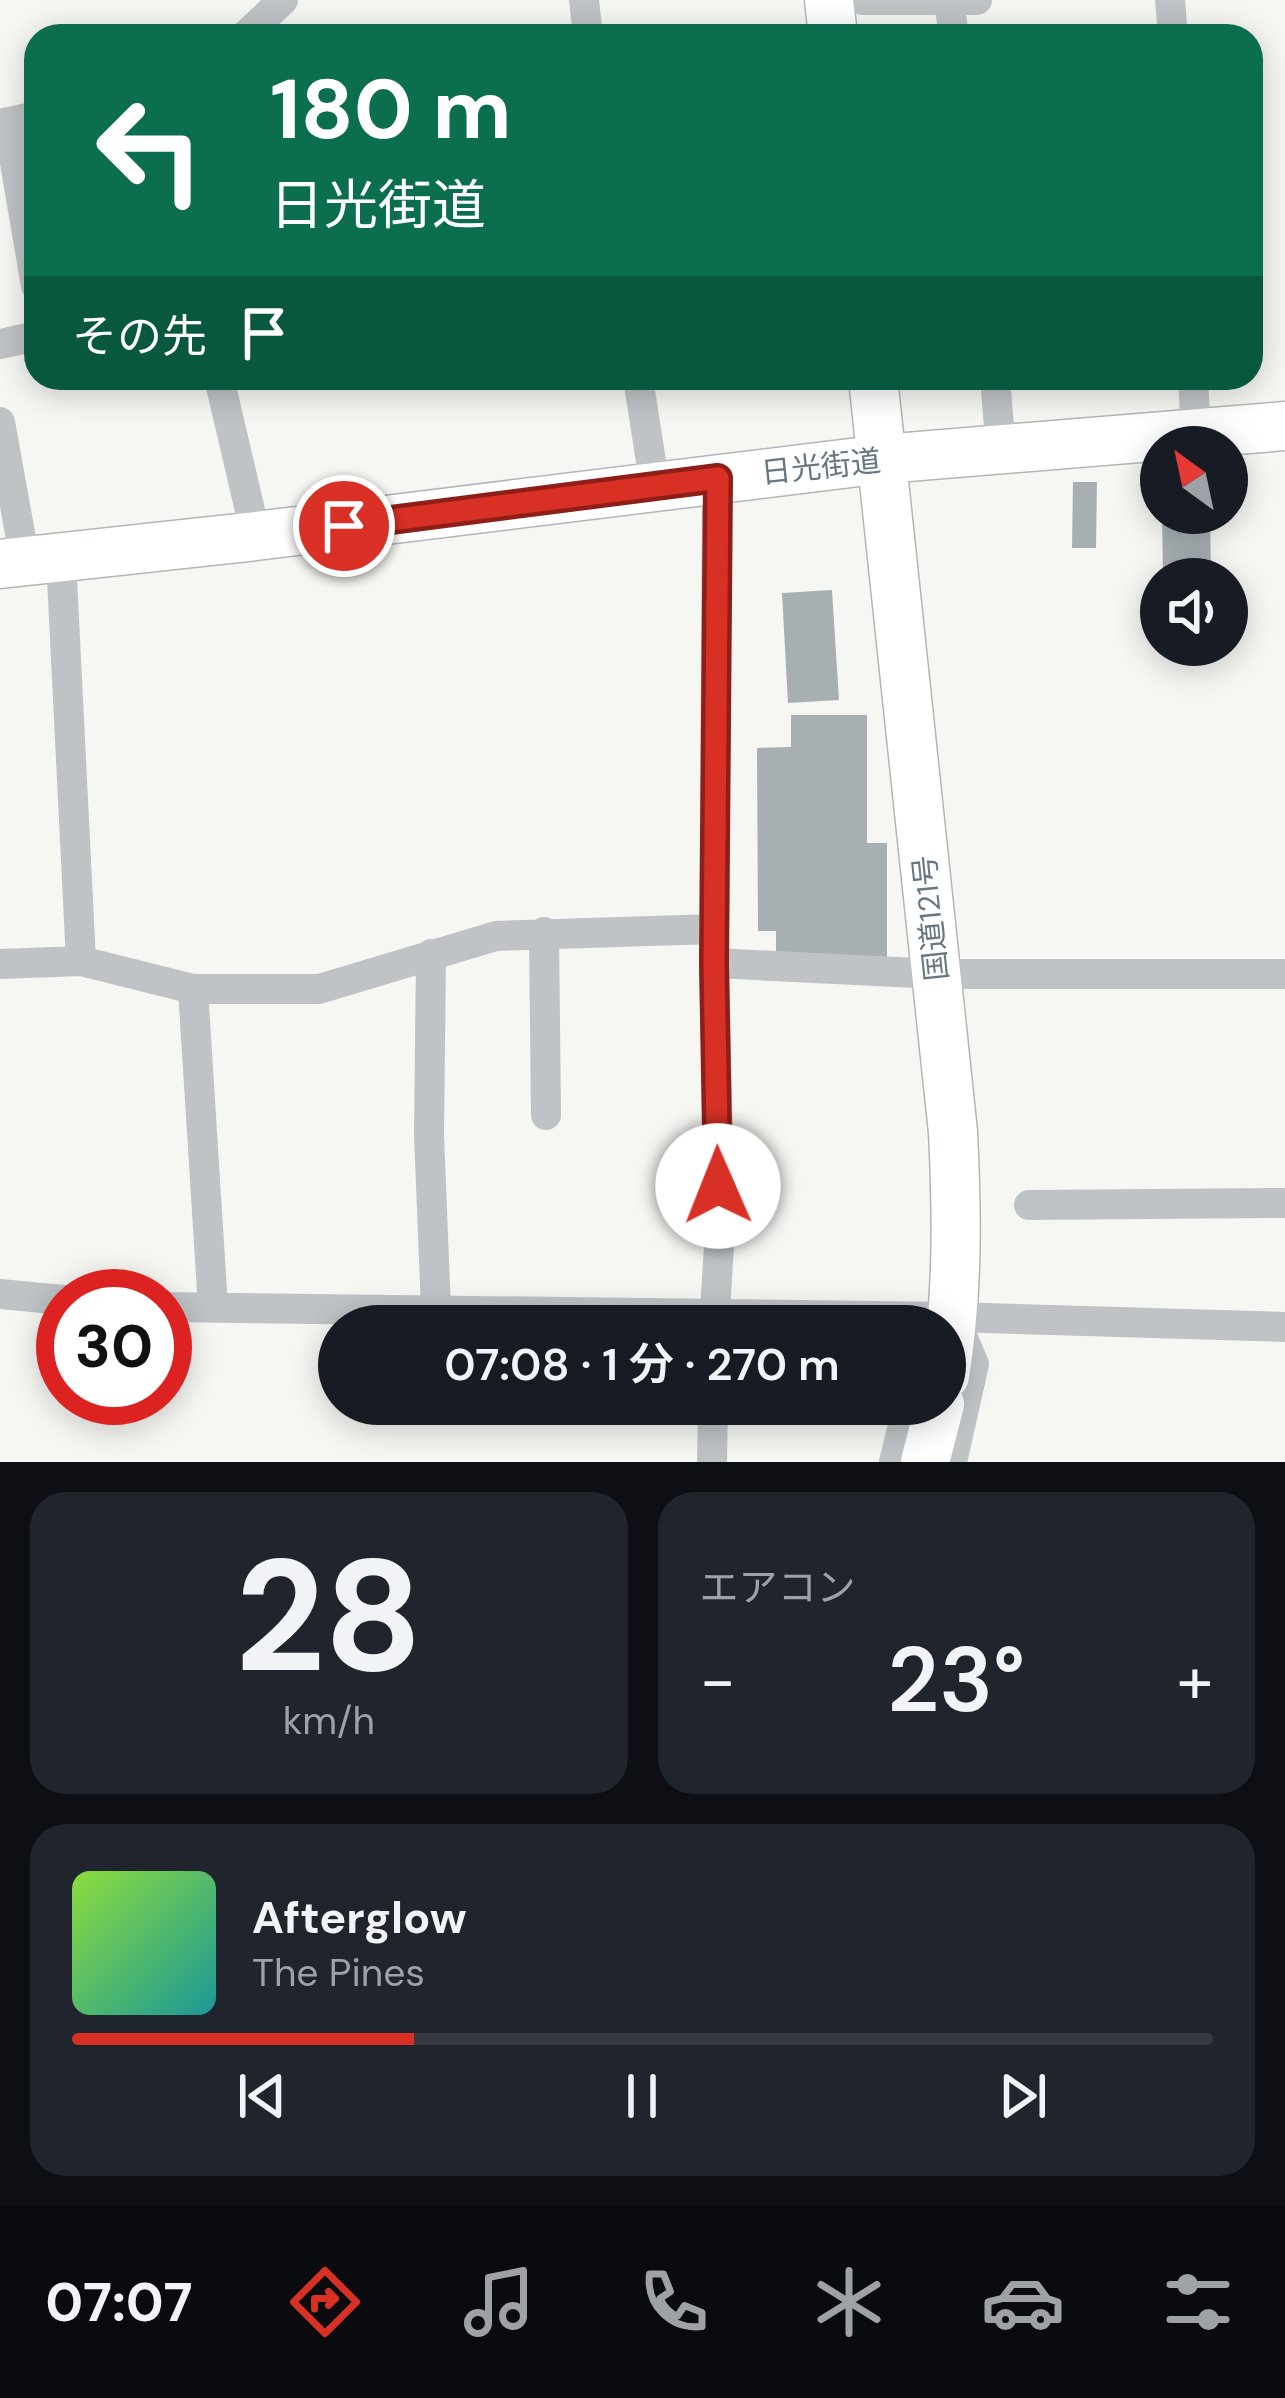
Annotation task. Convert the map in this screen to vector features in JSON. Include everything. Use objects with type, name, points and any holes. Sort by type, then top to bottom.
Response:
[{"type":"highway","name":"国道121号","points":[[875,390],[956,1186],[950,1305]]},
{"type":"highway","name":"日光街道","points":[[1248,429],[1285,426]]},
{"type":"highway","name":"日光街道","points":[[29,561],[884,459],[1140,438]]},
{"type":"highway","points":[[925,1462],[935,1425]]},
{"type":"street","points":[[258,24],[283,0]]},
{"type":"street","points":[[862,0],[963,1]]},
{"type":"street","points":[[15,120],[24,191]]},
{"type":"street","points":[[221,390],[256,536]]},
{"type":"street","points":[[640,390],[655,487]]},
{"type":"street","points":[[996,390],[1001,451]]},
{"type":"street","points":[[1194,390],[1196,426]]},
{"type":"street","points":[[0,422],[29,561],[81,961]]},
{"type":"street","points":[[715,1305],[720,1231],[714,963],[718,478]]},
{"type":"street","points":[[0,964],[81,961],[193,989],[319,989],[496,936],[714,929]]},
{"type":"street","points":[[544,932],[546,1115]]},
{"type":"street","points":[[431,954],[429,1135],[436,1305]]},
{"type":"street","points":[[714,963],[937,974],[1285,974]]},
{"type":"street","points":[[193,989],[213,1307]]},
{"type":"street","points":[[1029,1205],[1285,1203]]},
{"type":"street","points":[[0,1294],[36,1297]]},
{"type":"street","points":[[192,1307],[318,1308]]},
{"type":"street","points":[[966,1322],[1285,1327]]},
{"type":"street","points":[[966,1351],[974,1364],[966,1400]]},
{"type":"street","points":[[712,1425],[712,1462]]},
{"type":"street","points":[[894,1462],[903,1425]]},
{"type":"street","points":[[952,1462],[960,1425]]},
{"type":"building","points":[[1073,482],[1097,482],[1096,548],[1072,548]]},
{"type":"building","points":[[1162,534],[1210,534],[1211,558],[1163,558]]},
{"type":"building","points":[[832,590],[839,700],[788,703],[782,593]]},
{"type":"building","points":[[791,715],[867,715],[867,843],[887,843],[887,957],[776,958],[776,931],[758,931],[757,748],[791,747]]},
{"type":"route","points":[[344,526],[718,478],[714,963],[718,1186]]}]
